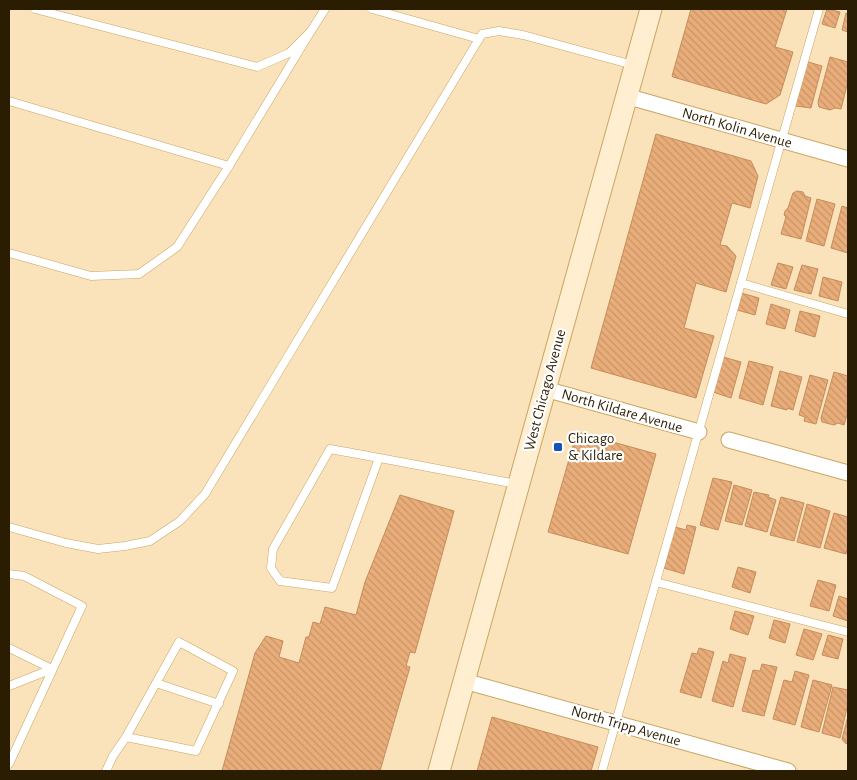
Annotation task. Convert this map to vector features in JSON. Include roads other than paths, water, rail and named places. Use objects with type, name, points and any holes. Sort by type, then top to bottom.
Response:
[{"type":"main road","name":"West Chicago Avenue","points":[[439,771],[651,9]]},
{"type":"street","name":"North Kolin Avenue","points":[[626,96],[848,159]]},
{"type":"street","name":"North Kildare Avenue","points":[[545,389],[699,432]]},
{"type":"street","points":[[729,440],[848,473]]},
{"type":"street","name":"North Tripp Avenue","points":[[464,680],[788,771]]},
{"type":"lane","points":[[35,9],[257,67],[289,53],[311,31]]},
{"type":"lane","points":[[9,253],[91,276],[139,274],[177,247],[326,9]]},
{"type":"lane","points":[[372,9],[479,39]]},
{"type":"lane","points":[[602,771],[819,9]]},
{"type":"lane","points":[[9,527],[66,543],[98,549],[150,541],[180,521],[205,494],[482,34],[499,31],[507,32],[635,66]]},
{"type":"lane","points":[[9,101],[229,166]]},
{"type":"lane","points":[[741,283],[848,314]]},
{"type":"lane","points":[[379,458],[332,588],[280,581],[271,568],[272,549],[330,449],[379,458],[518,485]]},
{"type":"lane","points":[[9,574],[24,576],[82,606],[9,764]]},
{"type":"lane","points":[[656,582],[848,632]]},
{"type":"lane","points":[[106,771],[179,642],[233,671],[196,751],[126,737]]},
{"type":"lane","points":[[9,648],[52,669]]},
{"type":"lane","points":[[9,686],[52,669]]},
{"type":"lane","points":[[156,683],[219,704]]},
{"type":"place","name":"Chicago & Kildare","points":[[558,447]]}]
